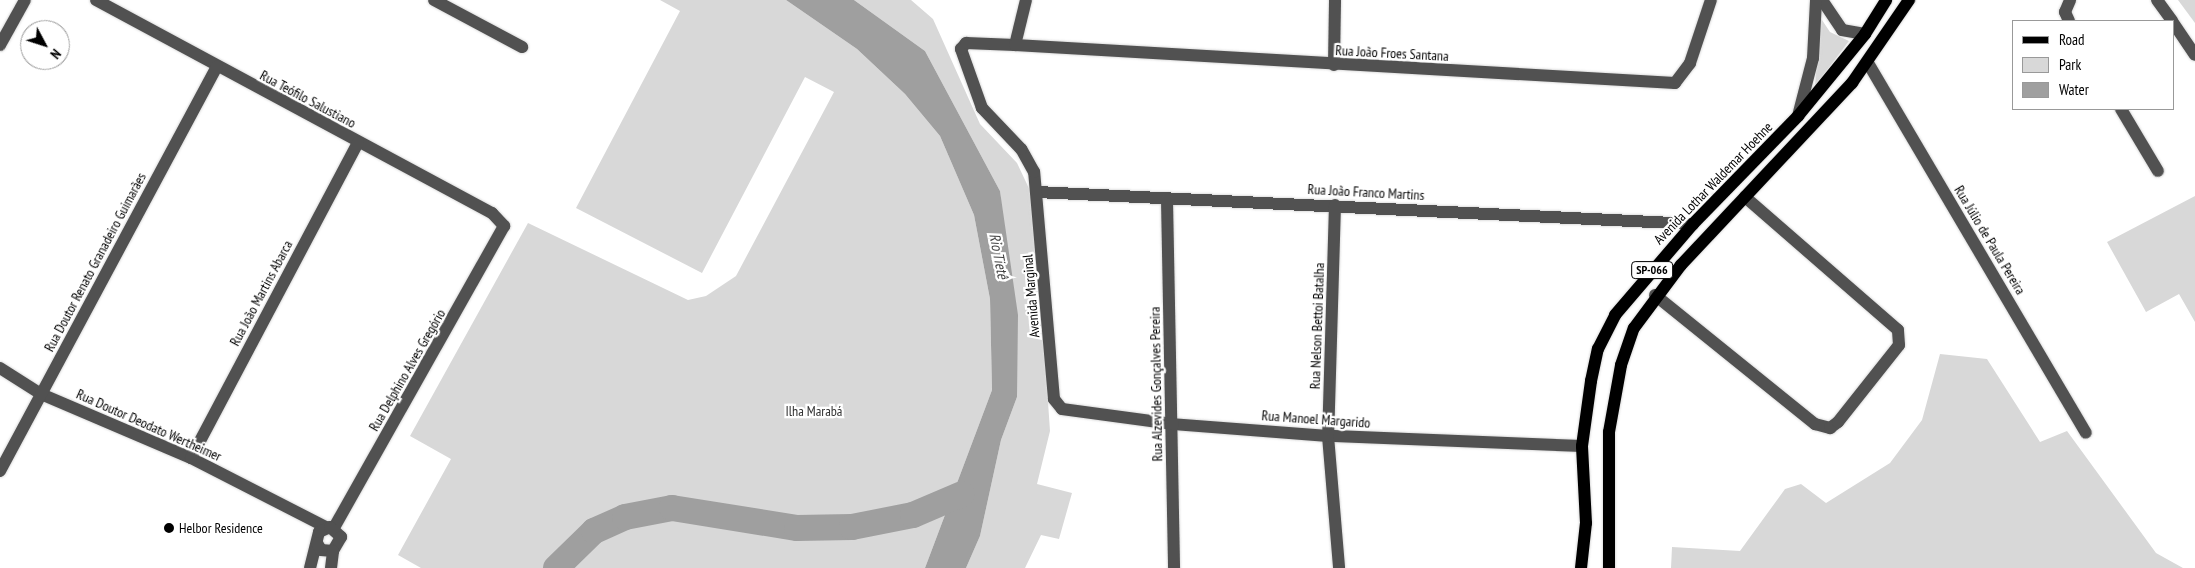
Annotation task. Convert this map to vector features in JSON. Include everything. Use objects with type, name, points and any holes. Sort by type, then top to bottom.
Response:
[{"type":"main road","name":"SP-066","points":[[1865,34],[1886,0]]},
{"type":"main road","name":"SP-066","points":[[1609,568],[1608,467],[1615,395],[1634,328],[1655,295],[1745,197],[1801,141],[1868,63],[1909,0]]},
{"type":"main road","name":"Avenida Lothar Waldemar Hoehne","points":[[1581,568],[1586,523],[1582,446],[1591,381],[1602,340],[1615,315],[1693,224],[1798,116],[1865,34]]},
{"type":"street","points":[[0,45],[25,0]]},
{"type":"street","name":"Rua Teófilo Salustiano","points":[[96,0],[358,143],[492,212],[504,226]]},
{"type":"street","points":[[434,0],[522,47]]},
{"type":"street","points":[[1015,45],[1026,0]]},
{"type":"street","points":[[1334,65],[1335,0]]},
{"type":"street","name":"Rua João Froes Santana","points":[[961,49],[966,44],[1015,45],[1334,65],[1676,83],[1690,63],[1711,0]]},
{"type":"street","points":[[1798,116],[1810,78],[1816,0]]},
{"type":"street","points":[[1822,0],[1842,30],[1865,34]]},
{"type":"street","points":[[2069,20],[2065,12],[2070,0]]},
{"type":"street","points":[[2157,0],[2171,20]]},
{"type":"street","points":[[2175,26],[2195,55]]},
{"type":"street","name":"Avenida Marginal","points":[[961,49],[982,108],[1030,161],[1037,192],[1054,399]]},
{"type":"street","name":"Rua Júlio de Paula Pereira","points":[[1868,63],[2086,433]]},
{"type":"street","name":"Rua Doutor Renato Granadeiro Guimarães","points":[[0,471],[217,67]]},
{"type":"street","points":[[2122,110],[2158,171]]},
{"type":"street","name":"Rua João Martins Abarca","points":[[191,458],[358,143]]},
{"type":"street","name":"Rua João Franco Martins","points":[[1037,192],[1167,200],[1336,205],[1693,224]]},
{"type":"street","points":[[1655,295],[1815,424],[1830,428],[1838,422],[1899,345],[1898,330],[1745,197]]},
{"type":"street","name":"Rua Alzevides Gonçalves Pereira","points":[[1167,200],[1174,568]]},
{"type":"street","name":"Rua Nelson Bettoi Batalha","points":[[1336,205],[1328,436],[1339,568]]},
{"type":"street","name":"Rua Delphino Alves Gregório","points":[[300,568],[504,226]]},
{"type":"street","name":"Rua Doutor Deodato Wertheimer","points":[[0,368],[41,394],[191,458],[287,510],[322,534],[321,550],[333,551]]},
{"type":"street","name":"Rua Manoel Margarido","points":[[1054,399],[1066,410],[1172,424],[1328,436],[1582,446]]},
{"type":"street","points":[[310,568],[322,534],[341,542],[333,551],[331,568]]},
{"type":"green space","name":"Ilha Marabá","points":[[660,0],[786,0],[857,49],[905,94],[940,136],[974,215],[990,299],[992,390],[925,568],[421,568],[398,555],[451,459],[410,436],[528,223],[688,300],[706,296],[736,276],[834,92],[805,77],[702,273],[576,208],[680,11]]},
{"type":"green space","points":[[854,0],[911,0],[933,19],[980,124],[1017,163],[1034,199],[1050,431],[1037,484],[1072,493],[1059,539],[1041,535],[1025,568],[966,568],[980,536],[1001,440],[1017,397],[1000,191],[925,51]]},
{"type":"green space","points":[[2178,0],[2195,0],[2195,23]]},
{"type":"green space","points":[[1820,17],[1830,32],[1849,41],[1815,86]]},
{"type":"green space","points":[[2195,196],[2195,322],[2179,294],[2146,312],[2107,242]]},
{"type":"green space","points":[[1940,354],[1987,359],[2040,442],[2067,431],[2156,553],[2183,568],[1671,568],[1672,547],[1740,551],[1785,489],[1801,484],[1826,503],[1890,463],[1922,420]]},
{"type":"water","name":"Rio Tietê","points":[[786,0],[854,0],[925,51],[1000,191],[1018,315],[1017,397],[1001,440],[980,536],[966,568],[925,568],[992,390],[990,299],[974,215],[940,136],[905,94],[857,49]]},
{"type":"waterway","points":[[556,568],[594,531],[625,517],[672,508],[797,528],[852,527],[913,515],[962,494]]},
{"type":"place","name":"Helbor Residence","points":[[169,528]]}]
